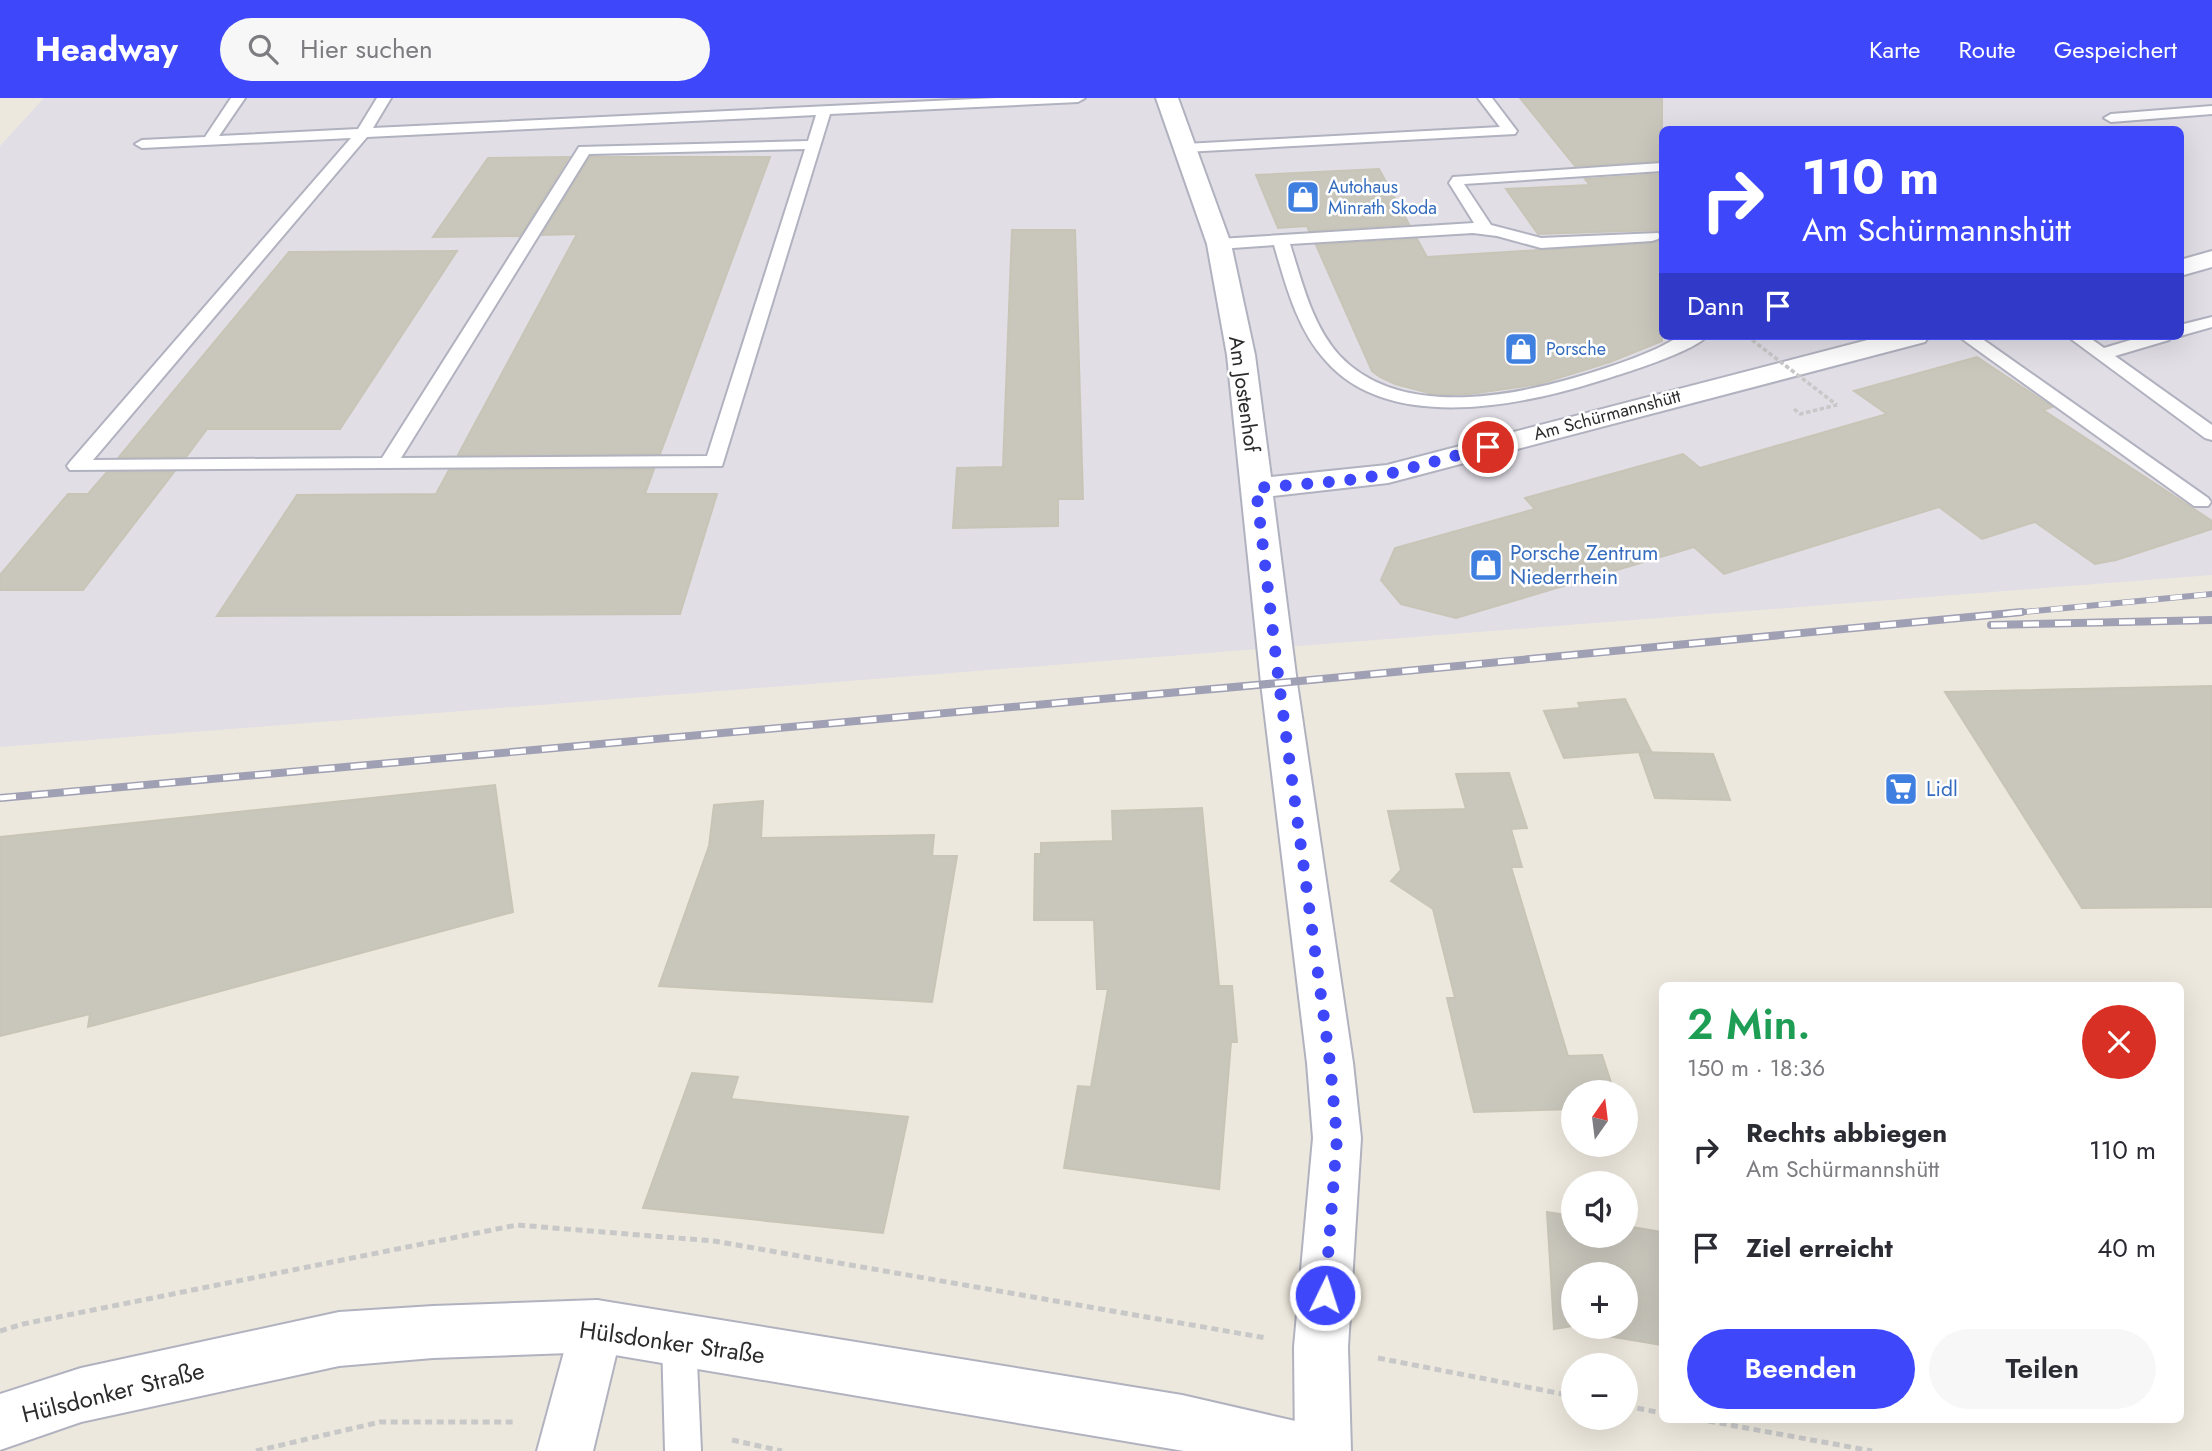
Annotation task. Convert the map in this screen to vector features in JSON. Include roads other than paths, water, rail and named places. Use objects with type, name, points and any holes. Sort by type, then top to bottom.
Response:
[{"type":"street","name":"Am Jostenhof","points":[[1167,98],[1219,244],[1241,355],[1279,683],[1330,1063],[1337,1138],[1321,1347],[1323,1451]]},
{"type":"street","name":"Am Schürmannshütt","points":[[1256,488],[1342,481],[1388,474],[1900,340]]},
{"type":"street","name":"Hülsdonker Straße","points":[[0,1422],[81,1395],[339,1339],[433,1332],[597,1326],[1181,1437],[1304,1451]]},
{"type":"street","points":[[565,1451],[597,1326]]},
{"type":"lane","points":[[209,141],[238,98]]},
{"type":"lane","points":[[384,98],[363,133],[78,466],[715,462],[824,111]]},
{"type":"lane","points":[[142,144],[363,133],[734,108],[824,111],[1078,98]]},
{"type":"lane","points":[[1185,148],[1510,131],[1485,98]]},
{"type":"lane","points":[[2111,118],[2212,110]]},
{"type":"lane","points":[[388,464],[584,149],[814,145]]},
{"type":"lane","points":[[1485,229],[1456,183],[1458,180],[1659,167]]},
{"type":"lane","points":[[1219,244],[1485,229],[1541,243],[1651,236]]},
{"type":"lane","points":[[1280,239],[1301,307],[1322,346],[1346,371],[1368,386],[1398,396],[1436,402],[1490,401],[1536,394],[1607,375],[1689,340]]},
{"type":"lane","points":[[2184,330],[2212,322]]},
{"type":"lane","points":[[1973,340],[2201,502]]},
{"type":"lane","points":[[2082,340],[2212,434]]},
{"type":"lane","points":[[2102,354],[2149,340]]},
{"type":"lane","points":[[679,1340],[683,1451]]},
{"type":"railway","points":[[2003,614],[2212,594]]},
{"type":"railway","points":[[0,798],[1279,683],[2022,612]]},
{"type":"railway","points":[[1991,625],[2212,620]]},
{"type":"place","name":"Autohaus Minrath Skoda","points":[[1303,197]]},
{"type":"place","name":"Porsche","points":[[1521,349]]},
{"type":"place","name":"Porsche Zentrum Niederrhein","points":[[1486,565]]},
{"type":"place","name":"Lidl","points":[[1901,789]]}]
